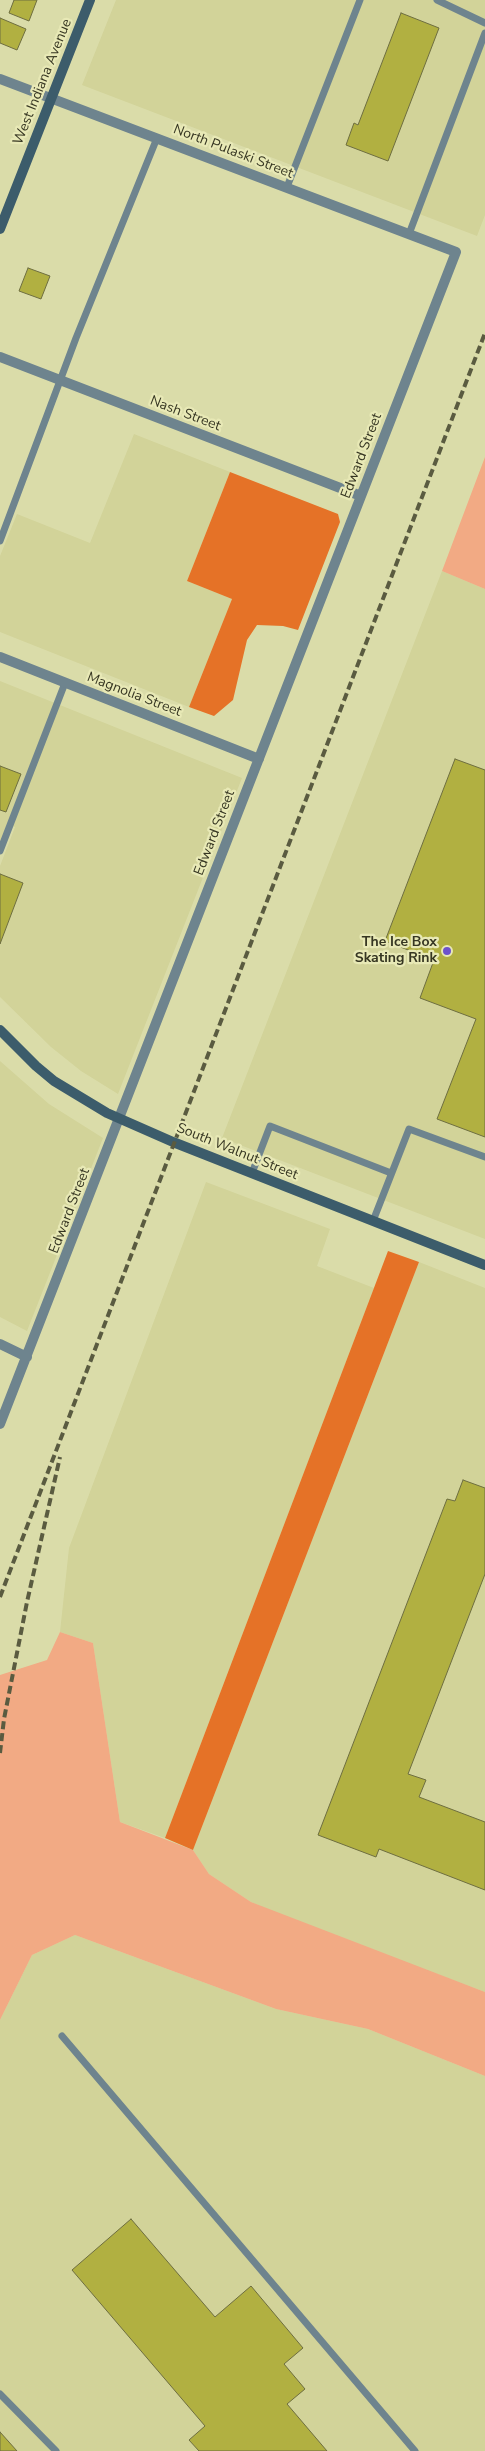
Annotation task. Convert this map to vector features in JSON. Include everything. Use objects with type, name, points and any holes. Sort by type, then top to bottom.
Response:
[{"type":"street","name":"West Indiana Avenue","points":[[0,229],[2,218],[90,0]]},
{"type":"street","name":"North Pulaski Street","points":[[0,79],[456,252]]},
{"type":"street","name":"Edward Street","points":[[0,1424],[121,1119],[456,252]]},
{"type":"street","name":"Nash Street","points":[[0,357],[361,496]]},
{"type":"street","name":"Magnolia Street","points":[[0,657],[259,759]]},
{"type":"street","name":"South Walnut Street","points":[[0,1030],[54,1081],[89,1104],[173,1142],[485,1265]]},
{"type":"street","points":[[0,1344],[27,1357]]},
{"type":"lane","points":[[287,187],[360,0]]},
{"type":"lane","points":[[437,0],[485,22]]},
{"type":"lane","points":[[409,234],[485,33]]},
{"type":"lane","points":[[0,541],[61,380],[157,138]]},
{"type":"lane","points":[[0,851],[65,683]]},
{"type":"lane","points":[[252,1173],[270,1126],[391,1173]]},
{"type":"lane","points":[[373,1221],[410,1129],[485,1157]]},
{"type":"lane","points":[[62,2036],[415,2451]]},
{"type":"lane","points":[[0,2394],[56,2451]]},
{"type":"shaded area","points":[[116,0],[485,0],[485,215],[477,236],[82,85]]},
{"type":"shaded area","points":[[134,434],[230,472],[187,581],[232,599],[189,707],[0,632],[0,556],[17,514],[90,543]]},
{"type":"shaded area","points":[[485,457],[485,589],[442,571]]},
{"type":"shaded area","points":[[230,472],[338,514],[340,522],[298,630],[283,626],[257,625],[247,640],[233,700],[214,716],[189,707],[232,599],[187,581]]},
{"type":"shaded area","points":[[442,571],[485,589],[485,1239],[222,1138]]},
{"type":"shaded area","points":[[0,681],[242,778],[118,1094],[81,1071],[51,1047],[0,997],[0,866],[15,827],[7,824],[0,841]]},
{"type":"shaded area","points":[[0,1061],[49,1104],[103,1138],[27,1331],[0,1317]]},
{"type":"shaded area","points":[[206,1182],[330,1229],[317,1266],[374,1288],[165,1838],[120,1822],[93,1643],[60,1632],[69,1548]]},
{"type":"shaded area","points":[[388,1251],[419,1262],[193,1850],[165,1838]]},
{"type":"shaded area","points":[[419,1262],[485,1288],[485,1992],[297,1922],[251,1902],[209,1874],[193,1850]]},
{"type":"shaded area","points":[[60,1632],[93,1643],[120,1822],[193,1850],[209,1874],[251,1902],[485,1992],[485,2076],[368,2029],[276,2009],[75,1935],[32,1955],[0,2020],[0,1675],[47,1660]]},
{"type":"shaded area","points":[[75,1935],[276,2009],[368,2029],[485,2076],[485,2451],[0,2451],[0,2020],[32,1955]]},
{"type":"building","points":[[14,0],[37,0],[29,21],[9,13]]},
{"type":"building","points":[[401,13],[439,28],[388,161],[346,145],[354,123],[358,125]]},
{"type":"building","points":[[0,18],[26,29],[17,50],[0,43]]},
{"type":"building","points":[[28,268],[50,276],[41,299],[19,291]]},
{"type":"building","name":"The Ice Box Skating Rink","points":[[455,759],[485,770],[485,1137],[437,1119],[476,1019],[420,998],[434,960],[385,941]]},
{"type":"building","points":[[0,766],[21,774],[6,812],[0,810]]},
{"type":"building","points":[[0,874],[23,883],[0,944]]},
{"type":"building","points":[[463,1480],[485,1488],[485,1574],[408,1774],[426,1780],[419,1797],[485,1822],[485,1890],[379,1849],[376,1857],[318,1835],[447,1499],[455,1501]]},
{"type":"building","points":[[131,2219],[215,2317],[251,2286],[303,2348],[284,2364],[305,2389],[287,2404],[327,2451],[199,2451],[189,2440],[205,2426],[72,2270]]},
{"type":"building","points":[[0,2432],[17,2451],[0,2451]]},
{"type":"railway","points":[[0,1597],[485,333]]},
{"type":"railway","points":[[0,1753],[4,1719],[27,1602],[60,1457]]},
{"type":"place","name":"The Ice Box Skating Rink","points":[[447,951]]}]
